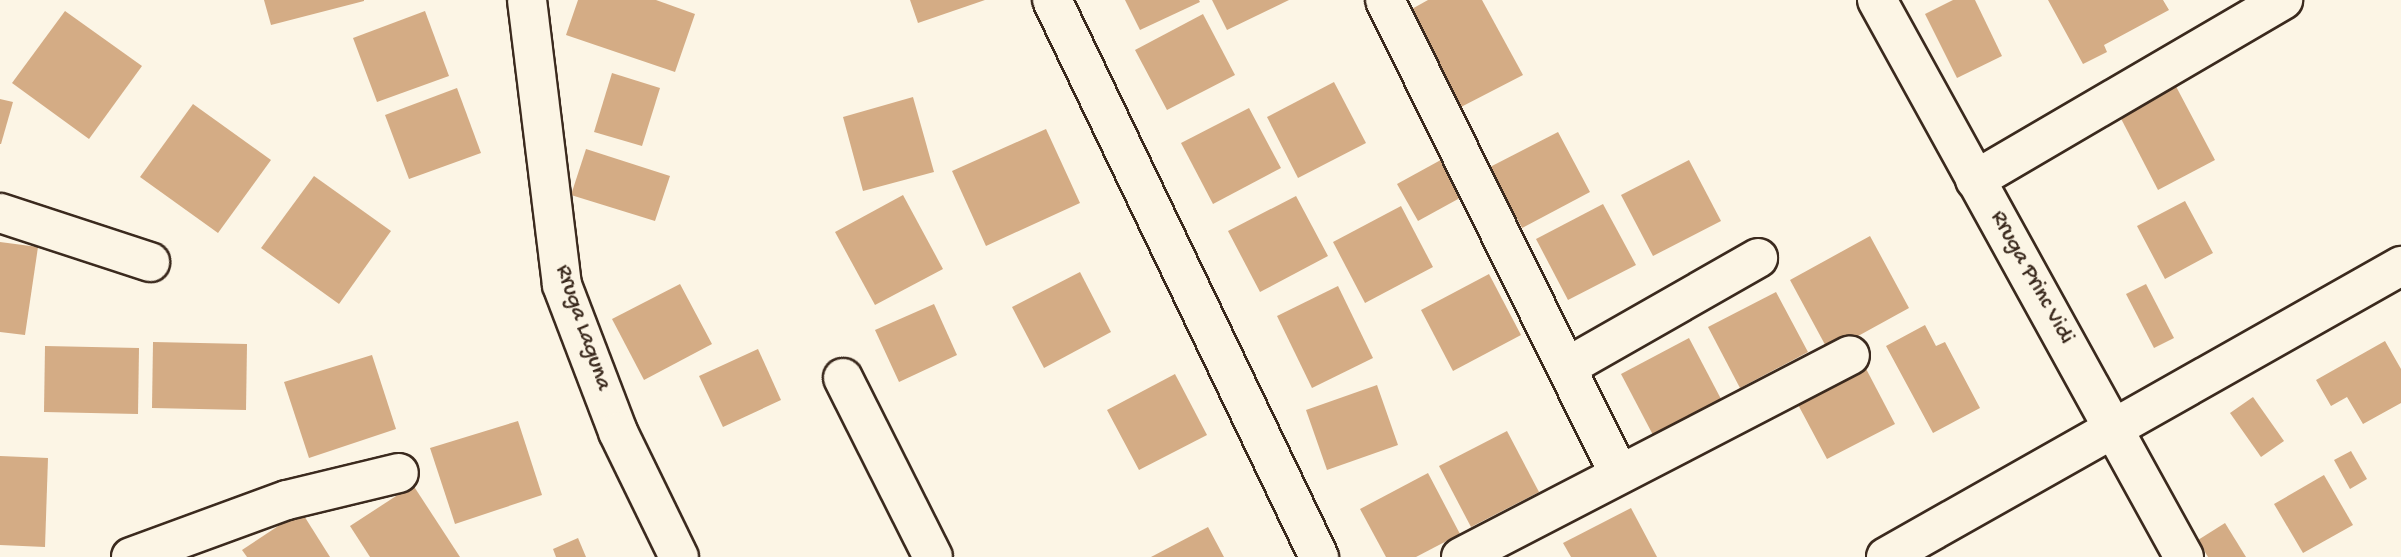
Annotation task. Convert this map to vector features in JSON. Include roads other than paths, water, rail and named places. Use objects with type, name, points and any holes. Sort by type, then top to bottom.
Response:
[{"type":"street","name":"Rruga Laguna","points":[[527,0],[562,285],[618,432],[679,557]]},
{"type":"street","points":[[1052,0],[1319,557]]},
{"type":"street","points":[[1385,0],[1619,474]]},
{"type":"street","name":"Rruga Princ Vidi","points":[[1877,0],[2115,427],[2184,557]]},
{"type":"street","points":[[1975,180],[2283,0]]},
{"type":"street","points":[[0,213],[150,262]]},
{"type":"street","points":[[1567,367],[1758,258]]},
{"type":"street","points":[[1886,557],[2401,266]]},
{"type":"street","points":[[1461,557],[1850,355]]},
{"type":"street","points":[[843,378],[933,557]]},
{"type":"street","points":[[131,557],[287,500],[399,473]]}]
